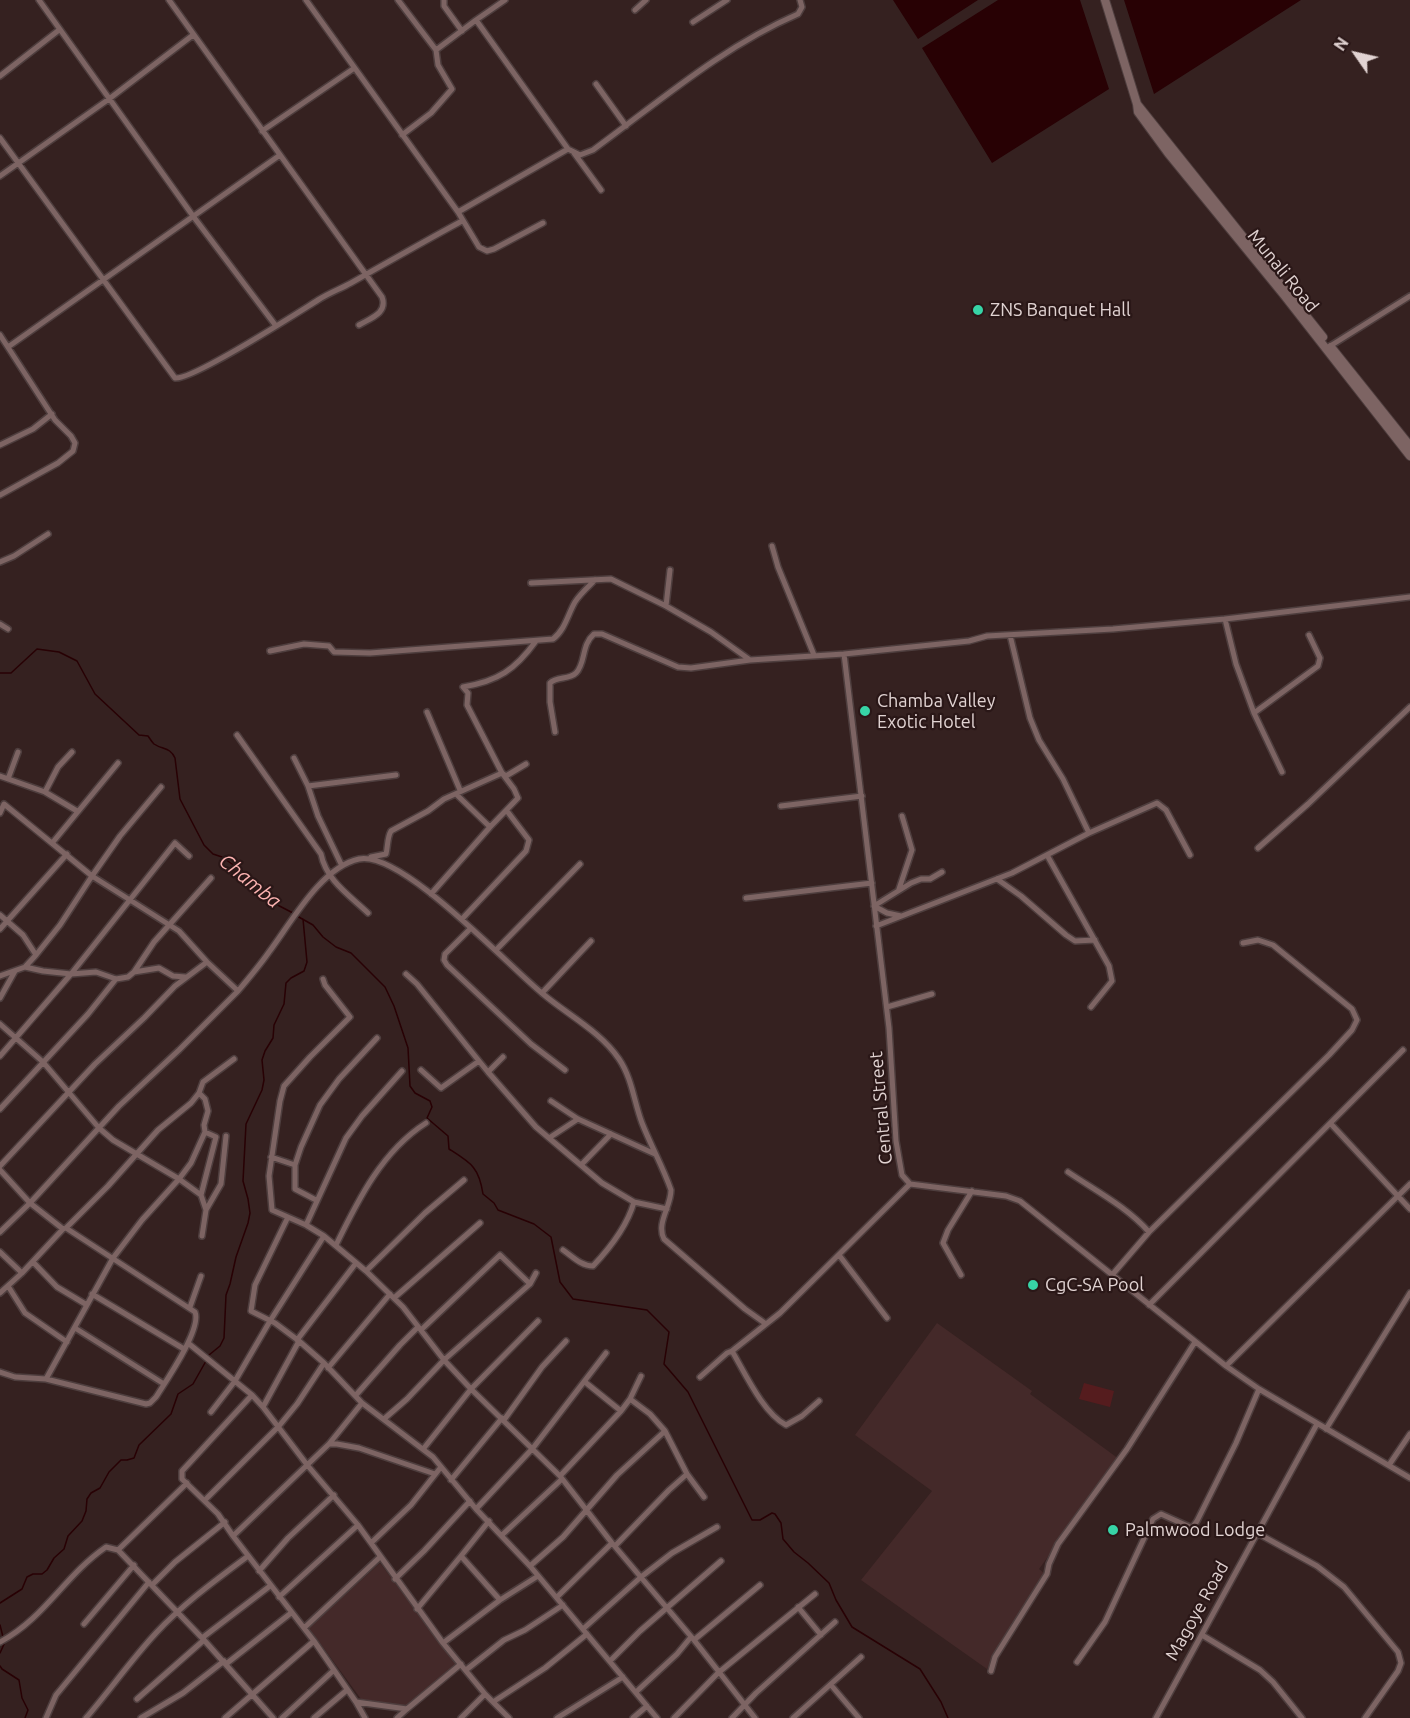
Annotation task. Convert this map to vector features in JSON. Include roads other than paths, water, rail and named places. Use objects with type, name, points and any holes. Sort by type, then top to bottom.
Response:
[{"type":"main road","name":"Munali Road","points":[[1105,0],[1137,104],[1328,347],[1410,456]]},
{"type":"main road","name":"Munali Road","points":[[1328,347],[1410,446]]},
{"type":"street","points":[[39,0],[193,216],[276,326]]},
{"type":"street","points":[[169,0],[382,297],[384,304],[380,313],[359,325]]},
{"type":"street","points":[[316,0],[307,2],[458,212],[479,247],[487,251],[543,223]]},
{"type":"street","points":[[398,0],[436,50],[438,66],[452,89],[431,113],[402,135]]},
{"type":"street","points":[[444,0],[444,6],[462,31]]},
{"type":"street","points":[[635,10],[646,0]]},
{"type":"street","points":[[693,22],[727,0]]},
{"type":"street","points":[[571,151],[580,155],[593,150],[716,58],[798,14],[802,7],[800,0]]},
{"type":"street","points":[[436,50],[500,1]]},
{"type":"street","points":[[476,20],[601,190]]},
{"type":"street","points":[[0,76],[59,30]]},
{"type":"street","points":[[0,176],[110,99],[193,35]]},
{"type":"street","points":[[262,131],[353,69]]},
{"type":"street","points":[[596,84],[626,126]]},
{"type":"street","points":[[0,138],[102,280],[175,378],[179,379],[462,221]]},
{"type":"street","points":[[458,212],[571,151]]},
{"type":"street","points":[[8,347],[280,155]]},
{"type":"street","points":[[1328,347],[1410,296]]},
{"type":"street","points":[[0,335],[57,423],[74,440],[73,451],[58,463],[0,495]]},
{"type":"street","points":[[0,445],[33,429],[52,414]]},
{"type":"street","points":[[0,562],[14,556],[48,534]]},
{"type":"street","points":[[772,546],[778,567],[814,656]]},
{"type":"street","points":[[666,606],[670,570]]},
{"type":"street","points":[[531,583],[611,579],[666,606],[711,632],[750,660]]},
{"type":"street","points":[[270,651],[304,644],[328,646],[334,652],[370,653],[553,639],[576,601],[595,580]]},
{"type":"street","points":[[555,732],[550,702],[550,683],[553,680],[575,674],[580,666],[587,642],[594,634],[602,634],[678,667],[691,668],[750,660],[844,654],[969,641],[987,633],[1010,635],[1113,629],[1225,619],[1410,597]]},
{"type":"street","points":[[1225,619],[1236,664],[1254,713],[1282,772]]},
{"type":"street","points":[[0,624],[8,629]]},
{"type":"street","points":[[1010,635],[1030,718],[1039,740],[1063,779],[1089,833]]},
{"type":"street","points":[[1254,713],[1318,666],[1320,658],[1309,635]]},
{"type":"street","points":[[431,894],[518,797],[502,773],[467,705],[468,693],[463,687],[493,680],[509,671],[536,641]]},
{"type":"street","name":"Central Street","points":[[844,654],[886,1007],[896,1141],[902,1175],[910,1184],[1006,1196],[1020,1201],[1226,1366],[1259,1389],[1410,1478]]},
{"type":"street","points":[[1258,848],[1410,707]]},
{"type":"street","points":[[427,712],[458,792],[490,827]]},
{"type":"street","points":[[237,735],[321,853],[323,866],[329,876],[368,913]]},
{"type":"street","points":[[8,779],[18,752]]},
{"type":"street","points":[[45,792],[58,767],[72,752]]},
{"type":"street","points":[[294,758],[342,866]]},
{"type":"street","points":[[53,843],[118,764]]},
{"type":"street","points":[[502,773],[506,776],[526,764]]},
{"type":"street","points":[[0,1232],[30,1203],[119,1106],[238,991],[270,952],[303,903],[329,876],[350,862],[386,854],[391,831],[458,792],[502,773]]},
{"type":"street","points":[[308,786],[396,775]]},
{"type":"street","points":[[0,776],[45,792],[77,811]]},
{"type":"street","points":[[0,976],[26,967],[60,925],[120,836],[161,787]]},
{"type":"street","points":[[781,806],[862,796]]},
{"type":"street","points":[[876,926],[997,879],[1089,833],[1157,803],[1166,810],[1190,855]]},
{"type":"street","points":[[0,813],[4,804],[92,876],[169,924],[183,935],[238,991]]},
{"type":"street","points":[[462,919],[526,851],[529,840],[507,811]]},
{"type":"street","points":[[899,890],[912,850],[902,816]]},
{"type":"street","points":[[0,1056],[71,974],[175,843],[189,856]]},
{"type":"street","points":[[0,929],[67,854]]},
{"type":"street","points":[[1047,855],[1109,966],[1113,981],[1091,1008]]},
{"type":"street","points":[[369,858],[393,869],[431,894],[462,919],[542,993],[604,1042],[619,1059],[626,1071],[640,1117],[671,1190],[671,1199],[662,1224],[661,1233],[664,1239],[766,1324]]},
{"type":"street","points":[[496,950],[580,864]]},
{"type":"street","points":[[901,916],[887,913],[874,906],[921,879],[930,879],[942,872]]},
{"type":"street","points":[[26,967],[71,974],[96,972],[116,979],[128,977],[169,924],[211,878]]},
{"type":"street","points":[[997,879],[1021,896],[1065,935],[1075,941],[1095,940]]},
{"type":"street","points":[[746,898],[872,884]]},
{"type":"street","points":[[0,915],[23,935],[36,955]]},
{"type":"street","points":[[471,928],[445,954],[447,965],[531,1044],[566,1070]]},
{"type":"street","points":[[542,993],[591,941]]},
{"type":"street","points":[[1112,1275],[1149,1232],[1329,1055],[1352,1030],[1357,1020],[1352,1009],[1280,949],[1264,941],[1243,943]]},
{"type":"street","points":[[0,1166],[68,1092],[185,977],[207,962]]},
{"type":"street","points":[[134,972],[159,968],[173,976],[185,977]]},
{"type":"street","points":[[0,998],[15,971]]},
{"type":"street","points":[[406,974],[417,984],[524,1114],[549,1138],[602,1183],[634,1202],[667,1209]]},
{"type":"street","points":[[0,1110],[88,1014],[116,979]]},
{"type":"street","points":[[323,979],[350,1017],[284,1086],[279,1101],[269,1176],[272,1210],[324,1236],[392,1296],[444,1360],[561,1478],[755,1718]]},
{"type":"street","points":[[886,1007],[932,994]]},
{"type":"street","points":[[0,1024],[43,1062],[99,1128],[113,1140],[179,1179],[201,1195]]},
{"type":"street","points":[[316,1200],[295,1189],[295,1165],[301,1147],[320,1105],[339,1078],[377,1038]]},
{"type":"street","points":[[1149,1305],[1403,1050]]},
{"type":"street","points":[[488,1072],[503,1057]]},
{"type":"street","points":[[0,1293],[108,1186],[158,1130],[200,1093],[203,1082],[234,1059]]},
{"type":"street","points":[[421,1070],[441,1088],[479,1061]]},
{"type":"street","points":[[306,1225],[346,1138],[362,1116],[402,1071]]},
{"type":"street","points":[[46,1380],[112,1258],[191,1163],[205,1132],[207,1107],[200,1093]]},
{"type":"street","points":[[551,1101],[578,1119],[655,1154]]},
{"type":"street","points":[[549,1138],[578,1119]]},
{"type":"street","points":[[336,1245],[368,1182],[396,1150],[426,1123]]},
{"type":"street","points":[[1330,1124],[1410,1209]]},
{"type":"street","points":[[205,1132],[216,1137],[201,1195],[206,1210]]},
{"type":"street","points":[[582,1165],[611,1134]]},
{"type":"street","points":[[202,1236],[206,1210],[220,1186],[226,1136]]},
{"type":"street","points":[[271,1157],[295,1165]]},
{"type":"street","points":[[0,1170],[30,1203],[64,1228],[190,1307],[197,1317],[186,1346],[150,1403],[142,1404],[46,1380],[15,1377],[0,1372]]},
{"type":"street","points":[[1068,1172],[1109,1198],[1149,1232]]},
{"type":"street","points":[[366,1271],[425,1213],[464,1180]]},
{"type":"street","points":[[700,1377],[727,1353],[766,1324],[839,1256],[910,1184]]},
{"type":"street","points":[[1226,1366],[1410,1184]]},
{"type":"street","points":[[961,1275],[943,1243],[948,1230],[972,1191]]},
{"type":"street","points":[[563,1250],[581,1263],[592,1266],[615,1241],[634,1202]]},
{"type":"street","points":[[288,1217],[255,1285],[251,1311],[298,1340],[326,1365],[362,1403],[424,1448],[564,1605],[657,1718]]},
{"type":"street","points":[[205,1500],[279,1426],[326,1365],[392,1296],[480,1223]]},
{"type":"street","points":[[211,1412],[235,1381],[324,1236]]},
{"type":"street","points":[[0,1252],[22,1273]]},
{"type":"street","points":[[356,1395],[400,1345],[500,1256],[530,1284]]},
{"type":"street","points":[[839,1256],[887,1318]]},
{"type":"street","points":[[33,1262],[48,1280],[87,1305]]},
{"type":"street","points":[[263,1407],[298,1340],[356,1263]]},
{"type":"street","points":[[384,1419],[407,1399],[444,1360],[530,1284],[536,1273]]},
{"type":"street","points":[[190,1307],[201,1276]]},
{"type":"street","points":[[8,1286],[25,1313],[67,1342]]},
{"type":"street","points":[[1326,1428],[1410,1293]]},
{"type":"street","points":[[92,1294],[186,1346],[252,1395],[358,1526],[443,1643],[485,1694],[509,1718]]},
{"type":"street","points":[[424,1448],[471,1389],[538,1321]]},
{"type":"street","points":[[75,1328],[164,1384]]},
{"type":"street","points":[[451,1480],[503,1419],[542,1366],[566,1341]]},
{"type":"street","points":[[990,1671],[995,1657],[1047,1574],[1048,1564],[1058,1544],[1127,1449],[1196,1342]]},
{"type":"street","points":[[732,1351],[758,1395],[780,1422],[786,1425],[794,1422],[819,1401]]},
{"type":"street","points":[[476,1509],[533,1448],[606,1353]]},
{"type":"street","points":[[502,1535],[561,1478],[621,1411],[630,1399],[641,1376]]},
{"type":"street","points":[[585,1382],[621,1411]]},
{"type":"street","points":[[1077,1662],[1105,1622],[1153,1519],[1161,1514],[1192,1528],[1197,1521],[1236,1443],[1259,1389]]},
{"type":"street","points":[[252,1395],[182,1472],[182,1479],[225,1522],[270,1586],[314,1641],[365,1718]]},
{"type":"street","points":[[630,1399],[650,1414],[665,1431],[687,1474],[704,1497]]},
{"type":"street","points":[[233,1536],[308,1466],[362,1403]]},
{"type":"street","name":"Magoye Road","points":[[1156,1718],[1317,1424]]},
{"type":"street","points":[[530,1566],[563,1537],[617,1475],[665,1431]]},
{"type":"street","points":[[1389,1465],[1410,1434]]},
{"type":"street","points":[[329,1444],[359,1448],[435,1474]]},
{"type":"street","points":[[371,1543],[411,1505],[441,1467]]},
{"type":"street","points":[[557,1597],[687,1474]]},
{"type":"street","points":[[118,1550],[187,1484]]},
{"type":"street","points":[[259,1570],[288,1538],[334,1495]]},
{"type":"street","points":[[395,1579],[470,1501]]},
{"type":"street","points":[[417,1609],[489,1521]]},
{"type":"street","points":[[46,1718],[56,1695],[150,1583],[225,1522]]},
{"type":"street","points":[[279,1598],[358,1526]]},
{"type":"street","points":[[493,1702],[545,1668],[641,1577],[685,1545],[717,1527]]},
{"type":"street","points":[[1257,1533],[1317,1566],[1339,1583],[1356,1599],[1398,1652],[1401,1663],[1398,1671],[1365,1718]]},
{"type":"street","points":[[0,1642],[38,1615],[92,1557],[106,1547],[118,1550],[203,1639],[273,1718]]},
{"type":"street","points":[[86,1718],[132,1660],[177,1612],[203,1589],[248,1556]]},
{"type":"street","points":[[460,1556],[500,1600]]},
{"type":"street","points":[[304,1628],[380,1557]]},
{"type":"street","points":[[610,1661],[667,1607],[721,1561]]},
{"type":"street","points":[[84,1624],[134,1565]]},
{"type":"street","points":[[443,1643],[500,1600],[538,1576]]},
{"type":"street","points":[[636,1692],[693,1639],[760,1585]]},
{"type":"street","points":[[137,1699],[203,1639],[270,1586]]},
{"type":"street","points":[[674,1718],[718,1673],[815,1594]]},
{"type":"street","points":[[466,1670],[504,1640],[525,1630],[564,1605]]},
{"type":"street","points":[[798,1607],[820,1635]]},
{"type":"street","points":[[141,1718],[183,1693],[291,1613]]},
{"type":"street","points":[[732,1718],[756,1693],[836,1622]]},
{"type":"street","points":[[1202,1635],[1260,1670],[1273,1682],[1302,1718]]},
{"type":"street","points":[[225,1718],[314,1641]]},
{"type":"street","points":[[793,1718],[861,1657]]},
{"type":"street","points":[[397,1718],[461,1664]]},
{"type":"street","points":[[282,1718],[333,1671]]},
{"type":"street","points":[[557,1718],[623,1677]]},
{"type":"street","points":[[831,1684],[857,1717]]},
{"type":"street","points":[[314,1718],[347,1690]]},
{"type":"street","points":[[461,1718],[485,1694]]},
{"type":"street","points":[[356,1702],[407,1709]]},
{"type":"street","points":[[633,1718],[647,1706]]},
{"type":"waterway","name":"Chamba","points":[[0,673],[11,673],[37,649],[59,652],[77,661],[95,694],[139,735],[148,736],[154,744],[173,754],[180,799],[204,845],[213,854],[222,857],[242,871],[264,898],[293,913]]},
{"type":"waterway","points":[[297,916],[313,925],[336,947],[351,953],[385,987],[408,1048],[410,1086],[415,1093],[430,1101],[432,1107],[427,1118],[448,1136],[449,1149],[473,1167],[479,1178],[483,1194],[494,1203],[498,1210],[534,1224],[551,1237],[560,1282],[573,1299],[647,1310],[669,1332],[664,1364],[688,1392],[752,1520],[760,1520],[772,1513],[775,1514],[781,1523],[783,1539],[829,1583],[852,1627],[920,1669],[941,1702],[948,1718]]},
{"type":"waterway","points":[[209,1355],[220,1346],[224,1338],[226,1295],[250,1213],[243,1181],[246,1124],[262,1090],[264,1080],[262,1060],[273,1038],[274,1025],[284,1004],[286,983],[304,971],[307,962],[303,919]]},
{"type":"waterway","points":[[0,1603],[22,1589],[27,1577],[42,1574],[47,1570],[54,1558],[64,1549],[68,1536],[82,1521],[87,1499],[91,1493],[100,1488],[109,1472],[121,1460],[134,1458],[139,1445],[171,1414],[178,1394],[193,1384],[206,1361]]},
{"type":"waterway","points":[[0,1625],[3,1637]]},
{"type":"waterway","points":[[0,1653],[5,1642]]},
{"type":"waterway","points":[[0,1666],[19,1680],[22,1698],[28,1710],[25,1718]]},
{"type":"place","name":"ZNS Banquet Hall","points":[[978,310]]},
{"type":"place","name":"Chamba Valley Exotic Hotel","points":[[865,711]]},
{"type":"place","name":"CgC-SA Pool","points":[[1033,1285]]},
{"type":"place","name":"Palmwood Lodge","points":[[1113,1530]]}]
